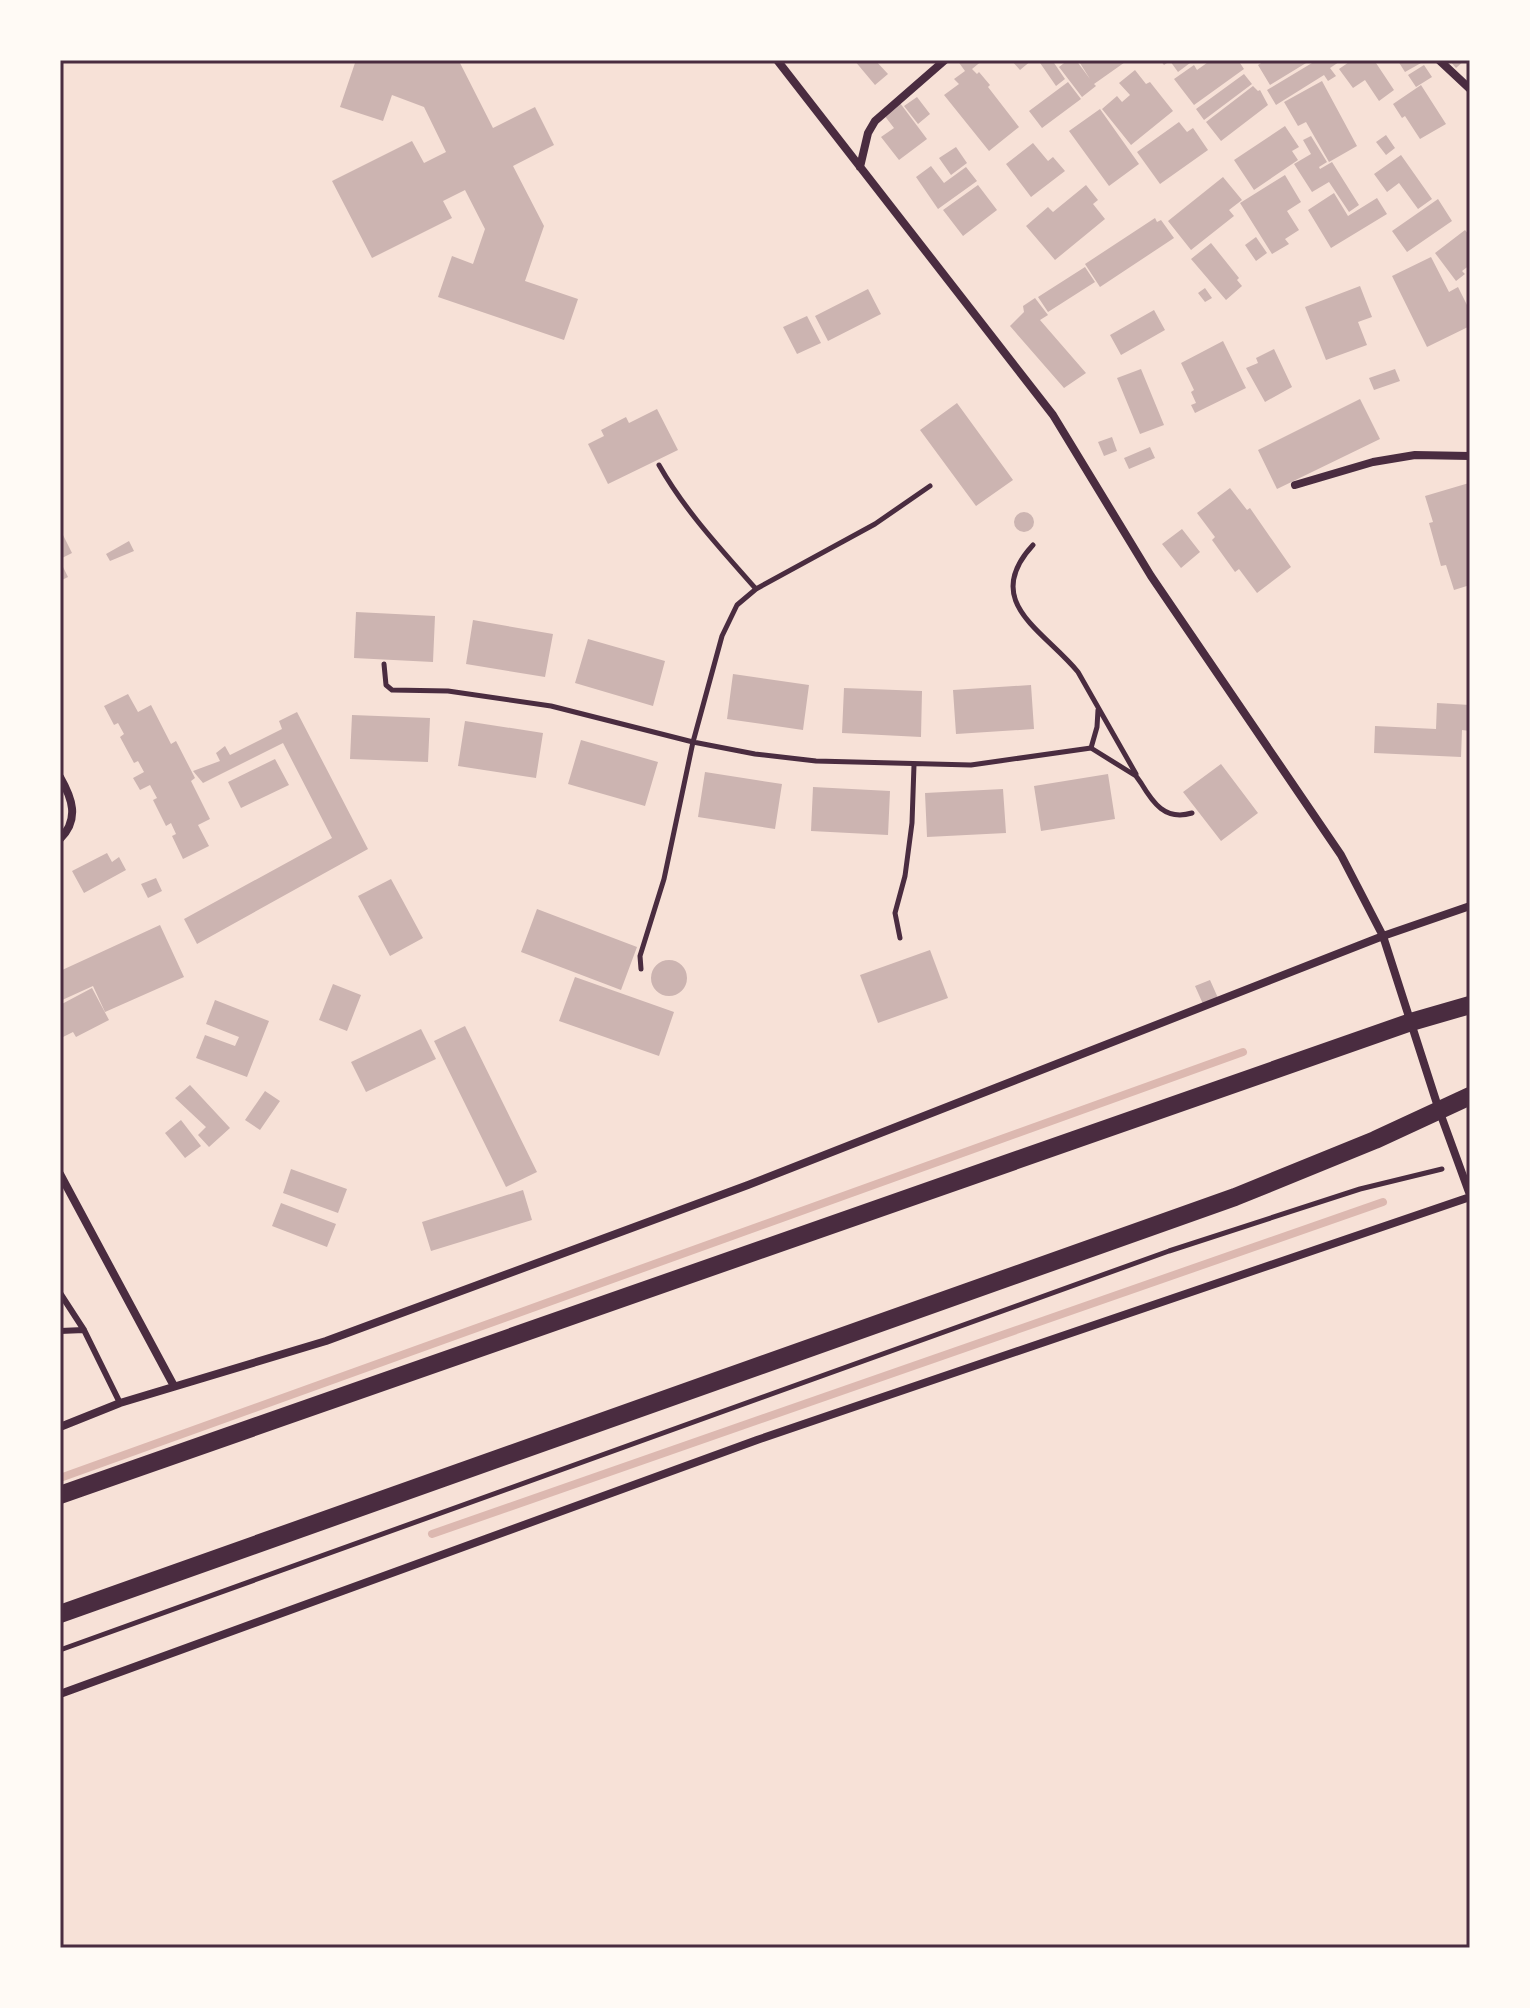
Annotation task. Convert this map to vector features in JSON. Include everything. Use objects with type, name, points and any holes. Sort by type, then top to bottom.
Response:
[{"type":"main road","points":[[60,1495],[1411,1022],[1470,1005]]},
{"type":"main road","points":[[60,1614],[1235,1197],[1375,1140],[1470,1096]]},
{"type":"street","points":[[60,1694],[757,1440],[1470,1196],[1383,936],[1341,855],[1151,576],[1053,415],[780,64],[791,60]]},
{"type":"street","points":[[860,167],[868,133],[875,121],[945,60]]},
{"type":"street","points":[[1439,60],[1470,89]]},
{"type":"street","points":[[1295,485],[1373,462],[1415,455],[1470,456]]},
{"type":"street","points":[[60,777],[72,798],[73,815],[60,839]]},
{"type":"street","points":[[60,1427],[120,1403],[326,1341],[748,1185],[1383,936],[1470,906]]},
{"type":"street","points":[[60,1174],[174,1386]]},
{"type":"lane","points":[[60,1293],[84,1330],[120,1403]]},
{"type":"lane","points":[[60,1331],[84,1330]]},
{"type":"path","points":[[659,465],[699,524],[756,589]]},
{"type":"path","points":[[641,969],[640,956],[664,879],[693,742],[722,636],[737,605],[756,589],[875,524],[930,486]]},
{"type":"path","points":[[1033,545],[1019,560],[1012,587],[1024,617],[1078,672],[1155,807],[1182,816],[1192,813]]},
{"type":"path","points":[[384,664],[386,685],[392,690],[448,691],[551,706],[693,742],[755,754],[816,761],[971,765],[1091,748],[1127,770],[1141,783]]},
{"type":"path","points":[[1091,748],[1098,709]]},
{"type":"path","points":[[900,938],[895,913],[905,876],[912,823],[914,765]]},
{"type":"path","points":[[60,1650],[1169,1251],[1360,1189],[1458,1165]]},
{"type":"building","points":[[356,60],[459,61],[493,128],[535,107],[554,145],[513,166],[544,226],[525,281],[578,299],[564,340],[438,297],[452,256],[473,264],[485,229],[465,190],[443,201],[452,218],[372,258],[332,181],[412,141],[424,163],[446,152],[424,107],[392,95],[383,121],[340,107]]},
{"type":"building","points":[[854,60],[875,60],[888,74],[875,85]]},
{"type":"building","points":[[957,60],[983,60],[972,69],[977,74],[979,72],[990,85],[988,87],[1019,127],[989,151],[944,95],[959,84],[954,79],[965,71]]},
{"type":"building","points":[[1011,60],[1032,60],[1020,70]]},
{"type":"building","points":[[1038,60],[1052,60],[1065,79],[1056,86]]},
{"type":"building","points":[[1068,60],[1076,60],[1090,79],[1078,60],[1128,60],[1094,84],[1096,86],[1082,97],[1059,67]]},
{"type":"building","points":[[1160,60],[1194,60],[1178,72],[1170,61],[1164,65]]},
{"type":"building","points":[[1211,60],[1238,60],[1244,69],[1194,105],[1174,79],[1194,65],[1197,70]]},
{"type":"building","points":[[1266,60],[1311,60],[1270,85],[1258,65]]},
{"type":"building","points":[[1317,60],[1342,60],[1330,68],[1336,76],[1328,81],[1324,75],[1276,105],[1267,90]]},
{"type":"building","points":[[1352,60],[1374,60],[1394,90],[1379,101],[1365,80],[1353,88],[1339,69]]},
{"type":"building","points":[[1393,60],[1420,60],[1421,63],[1405,72],[1398,61],[1395,63]]},
{"type":"building","points":[[1449,60],[1465,60],[1456,68]]},
{"type":"building","points":[[1424,65],[1432,77],[1416,87],[1408,75]]},
{"type":"building","points":[[1135,70],[1146,84],[1150,82],[1173,111],[1131,145],[1102,109],[1117,96],[1122,102],[1130,95],[1119,83]]},
{"type":"building","points":[[1244,74],[1252,84],[1204,120],[1196,109]]},
{"type":"building","points":[[1322,81],[1357,146],[1329,162],[1306,122],[1298,126],[1284,102]]},
{"type":"building","points":[[1068,82],[1081,99],[1042,128],[1029,111]]},
{"type":"building","points":[[1421,85],[1446,124],[1420,139],[1393,104]]},
{"type":"building","points":[[1253,86],[1260,90],[1268,105],[1221,141],[1206,122]]},
{"type":"building","points":[[917,97],[930,114],[918,124],[904,106]]},
{"type":"building","points":[[900,103],[927,139],[899,160],[881,137],[894,128],[884,115]]},
{"type":"building","points":[[1100,109],[1139,164],[1109,186],[1069,131]]},
{"type":"building","points":[[1179,122],[1187,132],[1193,128],[1208,150],[1160,184],[1137,152]]},
{"type":"building","points":[[1285,126],[1299,147],[1292,151],[1298,160],[1254,190],[1234,160]]},
{"type":"building","points":[[1386,135],[1395,148],[1386,155],[1376,142]]},
{"type":"building","points":[[1311,136],[1327,162],[1320,169],[1332,162],[1359,205],[1349,212],[1329,182],[1312,192],[1294,164],[1311,154],[1303,140]]},
{"type":"building","points":[[1033,143],[1048,161],[1053,157],[1065,171],[1031,197],[1006,164]]},
{"type":"building","points":[[956,147],[967,163],[951,175],[939,158]]},
{"type":"building","points":[[1401,155],[1432,199],[1418,209],[1399,183],[1387,192],[1374,174]]},
{"type":"building","points":[[931,166],[944,183],[966,167],[977,181],[938,209],[916,177]]},
{"type":"building","points":[[1285,175],[1301,202],[1287,211],[1299,230],[1285,239],[1289,244],[1272,254],[1240,203]]},
{"type":"building","points":[[1223,177],[1242,200],[1229,210],[1234,216],[1191,250],[1168,221]]},
{"type":"building","points":[[978,185],[997,210],[963,236],[943,210]]},
{"type":"building","points":[[1086,185],[1098,200],[1093,204],[1105,219],[1055,260],[1026,226],[1048,207],[1053,212]]},
{"type":"building","points":[[1334,193],[1348,216],[1377,198],[1387,214],[1331,248],[1308,210]]},
{"type":"building","points":[[1438,199],[1452,221],[1407,252],[1392,231]]},
{"type":"building","points":[[1155,218],[1157,222],[1161,220],[1174,238],[1100,287],[1085,264]]},
{"type":"building","points":[[1465,230],[1470,236],[1470,265],[1456,281],[1435,253]]},
{"type":"building","points":[[1256,237],[1267,253],[1256,261],[1245,245]]},
{"type":"building","points":[[1211,243],[1242,286],[1226,300],[1191,259]]},
{"type":"building","points":[[1431,257],[1449,292],[1458,287],[1470,311],[1470,326],[1427,347],[1392,276]]},
{"type":"building","points":[[1085,267],[1095,282],[1048,312],[1038,297]]},
{"type":"building","points":[[1360,286],[1372,317],[1358,322],[1367,345],[1326,360],[1305,307]]},
{"type":"building","points":[[1205,288],[1212,298],[1205,302],[1198,293]]},
{"type":"building","points":[[868,289],[881,314],[828,341],[815,316]]},
{"type":"building","points":[[1035,298],[1048,315],[1040,320],[1086,373],[1064,388],[1010,326],[1024,312],[1023,306]]},
{"type":"building","points":[[1154,310],[1165,330],[1121,355],[1110,335]]},
{"type":"building","points":[[807,316],[821,343],[797,354],[783,327]]},
{"type":"building","points":[[1223,341],[1246,388],[1195,413],[1191,405],[1196,403],[1191,392],[1194,390],[1181,363]]},
{"type":"building","points":[[1274,349],[1292,387],[1265,402],[1246,368],[1258,363],[1256,358]]},
{"type":"building","points":[[1141,369],[1164,425],[1140,434],[1117,378]]},
{"type":"building","points":[[1395,369],[1400,381],[1374,390],[1369,378]]},
{"type":"building","points":[[1360,399],[1380,439],[1277,489],[1258,450]]},
{"type":"building","points":[[957,403],[1013,480],[976,506],[920,430]]},
{"type":"building","points":[[657,409],[678,450],[608,484],[588,444],[604,436],[601,430],[626,417],[629,423]]},
{"type":"building","points":[[1112,437],[1117,451],[1104,456],[1098,442]]},
{"type":"building","points":[[1150,447],[1155,458],[1129,469],[1124,458]]},
{"type":"building","points":[[1469,483],[1470,585],[1454,590],[1446,565],[1441,566],[1425,496]]},
{"type":"building","points":[[1230,488],[1247,510],[1250,508],[1291,567],[1257,593],[1239,569],[1235,572],[1197,513]]},
{"type":"building","points":[[1024,512],[1031,515],[1034,522],[1031,529],[1024,532],[1017,529],[1014,522],[1017,515]]},
{"type":"building","points":[[60,529],[72,553],[60,559]]},
{"type":"building","points":[[1182,529],[1200,552],[1181,568],[1162,544]]},
{"type":"building","points":[[129,541],[134,551],[110,561],[106,554]]},
{"type":"building","points":[[60,561],[68,577],[60,581]]},
{"type":"building","points":[[356,612],[435,616],[433,662],[354,658]]},
{"type":"building","points":[[473,620],[553,634],[545,677],[466,664]]},
{"type":"building","points":[[588,639],[665,661],[653,706],[575,683]]},
{"type":"building","points":[[733,674],[809,685],[803,730],[727,719]]},
{"type":"building","points":[[1031,685],[1034,729],[956,734],[953,690]]},
{"type":"building","points":[[844,688],[922,691],[921,737],[842,733]]},
{"type":"building","points":[[128,694],[138,712],[151,705],[171,744],[176,741],[195,778],[191,781],[210,819],[198,825],[209,846],[183,859],[172,836],[176,834],[171,823],[166,826],[153,800],[157,798],[150,785],[140,790],[133,778],[144,772],[138,761],[134,763],[120,737],[124,734],[118,723],[114,725],[104,706]]},
{"type":"building","points":[[1437,703],[1470,705],[1470,731],[1462,730],[1461,757],[1374,753],[1375,726],[1436,729]]},
{"type":"building","points":[[297,712],[368,849],[197,944],[184,919],[332,838],[283,743],[203,783],[193,771],[220,761],[216,753],[225,746],[230,755],[282,729],[279,721]]},
{"type":"building","points":[[352,715],[430,718],[428,762],[350,759]]},
{"type":"building","points":[[465,721],[543,733],[536,778],[458,766]]},
{"type":"building","points":[[581,740],[658,762],[645,806],[568,784]]},
{"type":"building","points":[[275,759],[289,785],[241,808],[228,782]]},
{"type":"building","points":[[1221,764],[1258,813],[1221,841],[1183,792]]},
{"type":"building","points":[[705,772],[782,784],[775,829],[698,817]]},
{"type":"building","points":[[1108,774],[1115,819],[1041,831],[1034,786]]},
{"type":"building","points":[[813,787],[890,791],[888,835],[811,831]]},
{"type":"building","points":[[1003,789],[1006,833],[927,837],[925,793]]},
{"type":"building","points":[[107,853],[112,862],[119,857],[126,870],[84,893],[72,871]]},
{"type":"building","points":[[156,878],[162,891],[148,898],[141,884]]},
{"type":"building","points":[[391,879],[423,938],[390,956],[358,896]]},
{"type":"building","points":[[537,909],[637,947],[621,990],[521,952]]},
{"type":"building","points":[[160,925],[184,977],[105,1012],[93,986],[60,1001],[60,971]]},
{"type":"building","points":[[930,950],[948,998],[878,1023],[860,975]]},
{"type":"building","points":[[669,960],[682,965],[687,978],[682,991],[669,996],[656,991],[651,978],[656,965]]},
{"type":"building","points":[[575,977],[674,1012],[659,1056],[559,1021]]},
{"type":"building","points":[[1210,980],[1218,998],[1203,1004],[1195,986]]},
{"type":"building","points":[[333,984],[361,995],[347,1031],[319,1020]]},
{"type":"building","points":[[92,988],[109,1020],[76,1037],[73,1032],[63,1037],[60,1032],[60,1005]]},
{"type":"building","points":[[215,1000],[269,1021],[247,1077],[196,1058],[205,1035],[235,1046],[239,1037],[206,1024]]},
{"type":"building","points":[[465,1026],[537,1172],[506,1187],[434,1041]]},
{"type":"building","points":[[421,1029],[436,1059],[366,1092],[351,1062]]},
{"type":"building","points":[[190,1085],[230,1128],[209,1147],[198,1135],[206,1127],[175,1098]]},
{"type":"building","points":[[265,1091],[280,1101],[260,1130],[245,1120]]},
{"type":"building","points":[[181,1120],[201,1146],[185,1158],[165,1133]]},
{"type":"building","points":[[291,1169],[347,1189],[338,1213],[283,1193]]},
{"type":"building","points":[[523,1190],[532,1220],[431,1251],[422,1222]]},
{"type":"building","points":[[281,1203],[336,1224],[327,1247],[272,1226]]},
{"type":"waterway","points":[[60,1478],[1243,1052]]},
{"type":"waterway","points":[[432,1534],[1383,1202]]}]
